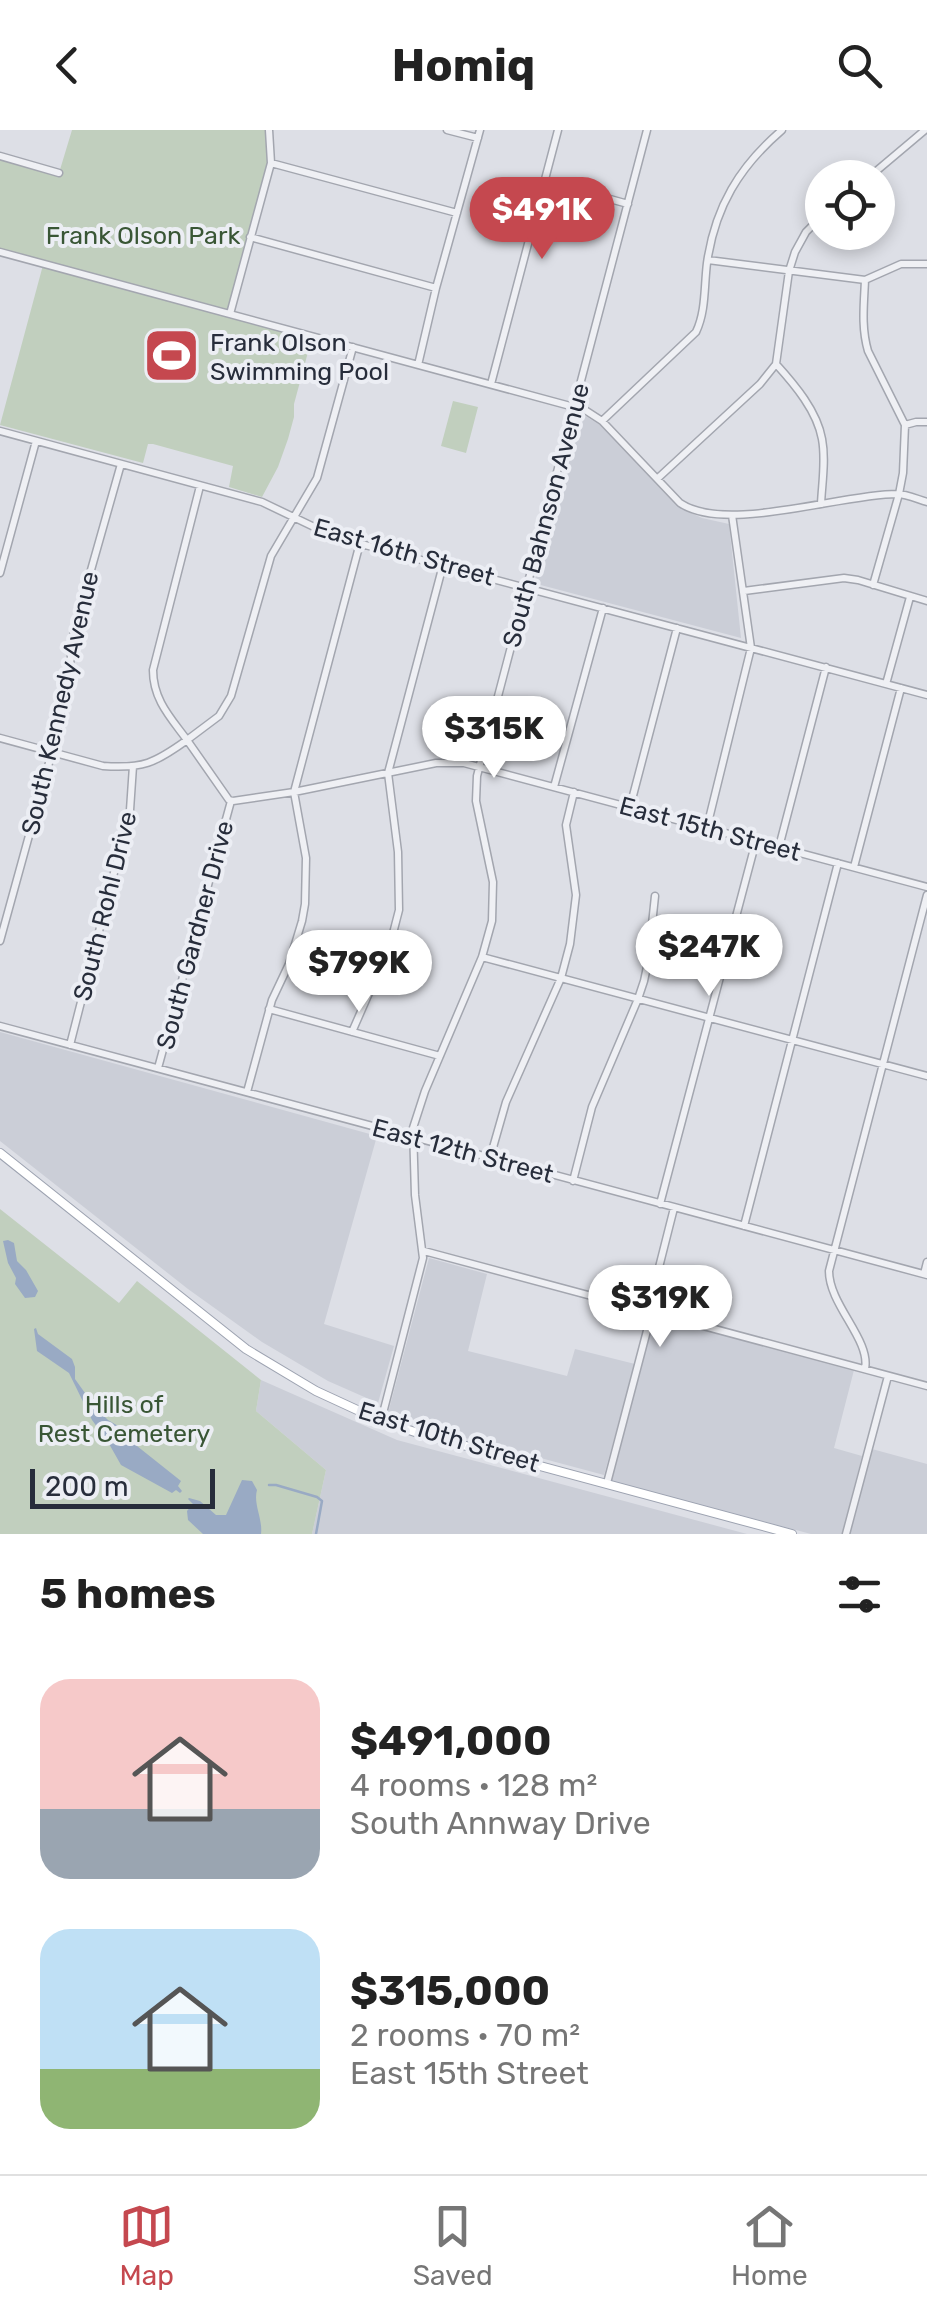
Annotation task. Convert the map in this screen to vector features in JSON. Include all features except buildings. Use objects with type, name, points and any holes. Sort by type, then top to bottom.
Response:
[{"type":"main road","name":"East 10th Street","points":[[0,1153],[246,1349],[316,1391],[381,1421],[430,1436],[792,1534]]},
{"type":"street","points":[[230,314],[271,163],[269,130]]},
{"type":"street","points":[[418,365],[479,134],[446,130]]},
{"type":"street","points":[[490,384],[558,130]]},
{"type":"street","name":"South Bahnson Avenue","points":[[381,1421],[424,1252],[415,1195],[412,1137],[420,1102],[482,956],[492,921],[492,873],[475,786],[647,130]]},
{"type":"street","points":[[602,421],[696,332],[704,308],[708,260],[730,188],[782,130]]},
{"type":"street","points":[[890,160],[926,130]]},
{"type":"street","points":[[0,156],[60,173]]},
{"type":"street","points":[[271,163],[457,213]]},
{"type":"street","points":[[545,181],[628,204]]},
{"type":"street","points":[[658,480],[760,384],[776,364],[789,271],[805,233]]},
{"type":"street","points":[[250,237],[436,288]]},
{"type":"street","points":[[0,252],[588,411],[688,508],[706,514],[732,515],[899,494],[927,502]]},
{"type":"street","points":[[708,260],[865,280],[901,264],[927,264]]},
{"type":"street","points":[[865,280],[862,318],[868,351],[905,425],[899,494],[873,586]]},
{"type":"street","points":[[0,738],[104,766],[133,766],[160,759],[219,716],[231,696],[271,556],[317,478],[353,347]]},
{"type":"street","points":[[776,364],[792,382],[822,435],[822,504]]},
{"type":"street","points":[[905,425],[927,422]]},
{"type":"street","name":"East 16th Street","points":[[0,432],[262,502],[320,531],[360,543],[927,695]]},
{"type":"street","points":[[0,574],[36,441]]},
{"type":"street","name":"South Kennedy Avenue","points":[[0,941],[52,752],[70,673],[74,630],[120,464]]},
{"type":"street","points":[[200,486],[152,670],[153,684],[159,702],[231,801]]},
{"type":"street","points":[[707,827],[752,648],[732,515]]},
{"type":"street","points":[[247,1092],[269,1009],[295,947],[305,904],[306,858],[294,792],[360,543]]},
{"type":"street","points":[[352,1032],[390,945],[399,910],[398,852],[388,773],[443,565]]},
{"type":"street","points":[[744,591],[829,579],[858,580],[927,601]]},
{"type":"street","points":[[886,684],[910,597]]},
{"type":"street","points":[[554,787],[603,608]]},
{"type":"street","points":[[630,807],[677,628]]},
{"type":"street","points":[[779,847],[826,667]]},
{"type":"street","points":[[854,868],[901,688]]},
{"type":"street","name":"East 15th Street","points":[[231,801],[436,763],[464,763],[927,887]]},
{"type":"street","name":"South Rohl Drive","points":[[70,1044],[130,810],[133,766]]},
{"type":"street","points":[[490,1158],[506,1102],[561,978],[574,926],[576,894],[566,824],[574,792]]},
{"type":"street","name":"South Gardner Drive","points":[[158,1068],[231,801]]},
{"type":"street","points":[[660,1204],[756,841]]},
{"type":"street","points":[[744,1226],[838,863]]},
{"type":"street","points":[[866,1369],[866,1355],[829,1279],[927,895]]},
{"type":"street","points":[[573,1181],[592,1107],[638,1000],[648,962],[655,896]]},
{"type":"street","points":[[482,956],[927,1076]]},
{"type":"street","points":[[269,1009],[440,1056]]},
{"type":"street","name":"East 12th Street","points":[[0,1026],[925,1274]]},
{"type":"street","points":[[607,1483],[674,1208]]},
{"type":"street","points":[[424,1252],[927,1386]]},
{"type":"street","points":[[925,1274],[927,1262]]},
{"type":"street","points":[[846,1534],[888,1375]]},
{"type":"shaded area","points":[[582,414],[605,428],[683,509],[729,524],[741,638],[537,584]]},
{"type":"shaded area","points":[[0,1032],[377,1136],[324,1324],[394,1346],[378,1403],[328,1381],[262,1342],[0,1141]]},
{"type":"shaded area","points":[[429,1258],[487,1274],[468,1351],[567,1376],[575,1349],[635,1364],[604,1475],[387,1417]]},
{"type":"shaded area","points":[[653,1317],[854,1370],[834,1448],[862,1456],[842,1534],[811,1534],[610,1481]]},
{"type":"shaded area","points":[[261,1380],[397,1440],[747,1534],[312,1534],[326,1470],[256,1411]]},
{"type":"shaded area","points":[[872,1449],[927,1464],[927,1534],[850,1534]]},
{"type":"green space","name":"Frank Olson Park","points":[[72,130],[269,130],[271,163],[230,314],[311,341],[288,439],[262,497],[229,487],[233,466],[153,444],[148,444],[143,463],[0,425],[43,265],[0,252],[0,156],[59,173]]},
{"type":"green space","points":[[453,401],[478,407],[466,453],[441,446]]},
{"type":"green space","name":"Hills of Rest Cemetery","points":[[0,1209],[119,1303],[137,1281],[261,1380],[256,1411],[326,1470],[312,1534],[0,1534]]},
{"type":"water","name":"Frank Olson Swimming Pool","points":[[151,341],[196,353],[192,370],[146,358]]},
{"type":"water","points":[[3,1241],[14,1243],[17,1261],[38,1291],[35,1297],[25,1298],[15,1284]]},
{"type":"water","points":[[36,1328],[38,1334],[72,1359],[75,1379],[95,1407],[130,1433],[137,1446],[181,1481],[180,1493],[172,1493],[121,1465],[92,1420],[69,1373],[37,1351]]},
{"type":"water","points":[[242,1480],[252,1481],[257,1490],[261,1534],[203,1534],[188,1520],[187,1511],[193,1504],[189,1498],[200,1501],[216,1515],[226,1515]]},
{"type":"waterway","points":[[269,1485],[322,1501],[316,1534]]},
{"type":"place","name":"Frank Olson Swimming Pool","points":[[171,356]]}]
